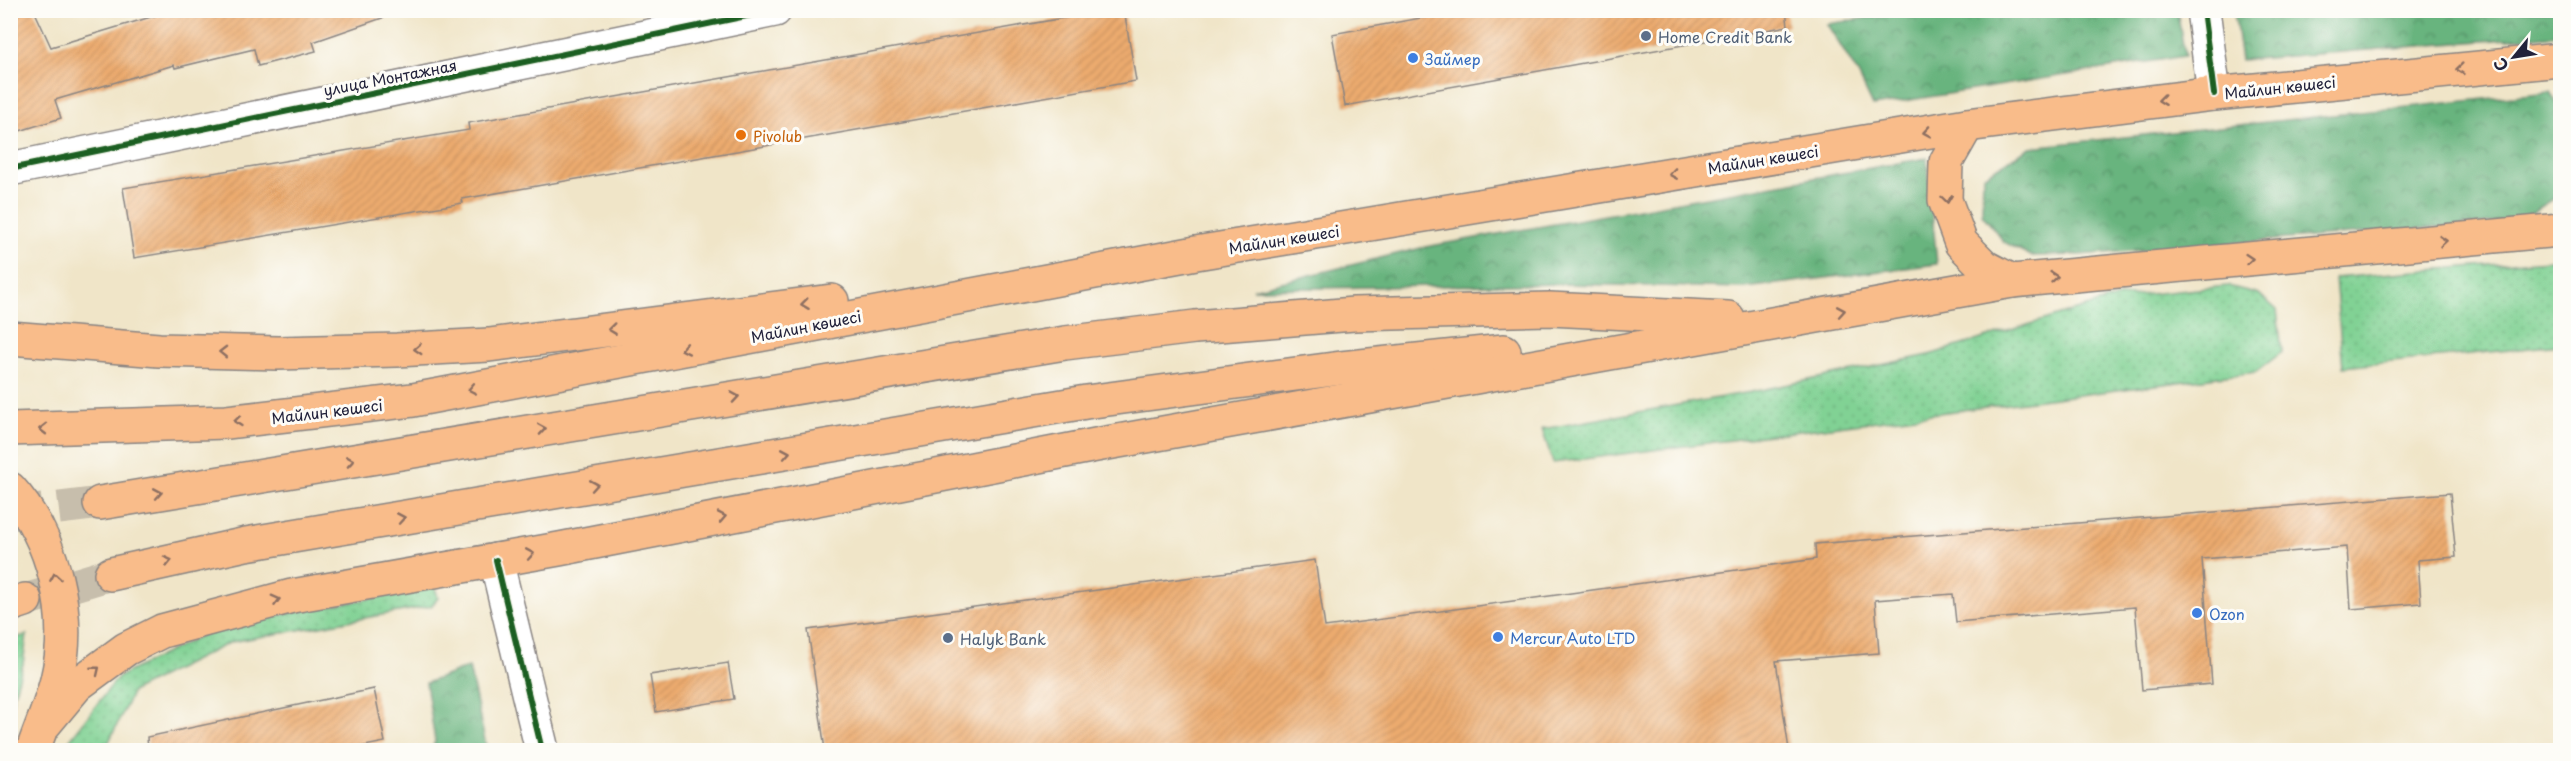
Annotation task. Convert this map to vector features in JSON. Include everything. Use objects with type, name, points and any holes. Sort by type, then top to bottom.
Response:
[{"type":"main road","name":"Майлин көшесі","points":[[10,429],[227,422],[413,400],[1196,253],[1967,125],[2214,94],[2554,65]]},
{"type":"main road","points":[[1967,125],[1946,162],[1945,200],[1961,243],[1985,267],[2012,281]]},
{"type":"main road","points":[[35,744],[60,703],[86,678],[126,649],[162,631],[292,596],[496,560],[1096,445],[2012,281],[2560,230]]},
{"type":"main road","points":[[10,338],[159,350],[266,352],[489,345],[1196,253]]},
{"type":"main road","points":[[100,503],[1065,343],[1195,327],[1354,314],[1550,309],[1784,321]]},
{"type":"main road","points":[[111,574],[246,543],[1086,402],[1341,368],[1784,321]]},
{"type":"main road","points":[[10,489],[27,508],[54,569],[63,635],[57,679],[35,744]]},
{"type":"street","name":"улица Монтажная","points":[[10,169],[775,10]]},
{"type":"street","points":[[2203,10],[2214,94]]},
{"type":"street","points":[[496,560],[542,750]]},
{"type":"green space","points":[[1919,10],[2177,11],[2185,56],[1873,106],[1858,74],[1827,24]]},
{"type":"green space","points":[[2234,11],[2560,11],[2560,35],[2241,60]]},
{"type":"green space","points":[[2550,92],[2560,108],[2560,195],[2518,221],[2079,255],[2031,256],[2004,242],[1982,214],[1983,176],[2030,147]]},
{"type":"green space","points":[[1927,158],[1937,264],[1745,288],[1564,284],[1253,289],[1425,247]]},
{"type":"green space","points":[[2560,259],[2560,345],[2343,367],[2335,278]]},
{"type":"green space","points":[[2228,286],[2259,294],[2277,310],[2282,352],[2256,372],[1553,463],[1542,429],[1751,392],[1929,355],[2119,297]]},
{"type":"green space","points":[[435,587],[438,598],[431,606],[231,642],[133,691],[105,750],[65,750],[68,742],[118,677],[222,625]]},
{"type":"green space","points":[[27,635],[23,664],[11,705],[11,639]]},
{"type":"green space","points":[[469,667],[487,750],[432,750],[435,741],[426,683]]},
{"type":"building","points":[[10,10],[34,10],[51,47],[174,10],[391,10],[391,15],[313,42],[316,51],[258,66],[254,49],[175,68],[174,65],[55,100],[61,118],[10,134]]},
{"type":"building","points":[[1109,10],[1124,10],[1136,81],[462,199],[463,203],[134,258],[123,188],[469,130],[468,123]]},
{"type":"building","points":[[1465,10],[1786,10],[1788,26],[1345,106],[1332,34]]},
{"type":"building","points":[[2450,493],[2456,557],[2418,560],[2421,603],[2351,609],[2347,547],[2202,559],[2212,684],[2142,690],[2135,607],[1956,622],[1953,594],[1875,600],[1879,653],[1776,661],[1789,750],[825,750],[808,630],[1315,560],[1325,627],[1816,559],[1815,544]]},
{"type":"building","points":[[728,663],[734,699],[656,712],[650,675]]},
{"type":"building","points":[[374,689],[385,742],[345,750],[148,750],[147,737]]},
{"type":"tunnel","points":[[10,514],[100,503]]},
{"type":"tunnel","points":[[25,600],[111,574]]},
{"type":"cycle path","points":[[10,169],[775,10]]},
{"type":"cycle path","points":[[2203,10],[2214,94]]},
{"type":"cycle path","points":[[496,560],[542,750]]},
{"type":"place","name":"Home Credit Bank","points":[[1646,36]]},
{"type":"place","name":"Займер","points":[[1413,58]]},
{"type":"place","name":"Pivolub","points":[[741,135]]},
{"type":"place","name":"Ozon","points":[[2197,613]]},
{"type":"place","name":"Mercur Auto LTD","points":[[1498,637]]},
{"type":"place","name":"Halyk Bank","points":[[948,638]]}]
